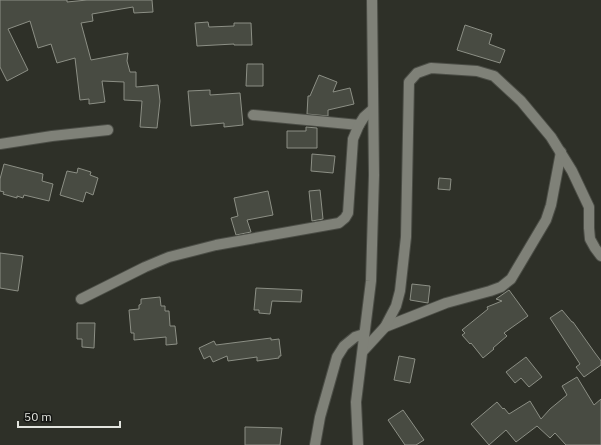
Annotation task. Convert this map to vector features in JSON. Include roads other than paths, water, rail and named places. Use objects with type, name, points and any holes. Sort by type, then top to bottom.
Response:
[{"type":"street","points":[[358,445],[356,402],[371,281],[374,175],[372,0]]},
{"type":"street","points":[[363,350],[386,327],[396,306],[400,291],[406,238],[409,82],[417,73],[431,68],[477,71],[494,76],[521,101],[551,137],[572,171],[589,207],[590,239],[601,256]]},
{"type":"street","points":[[81,299],[145,267],[169,257],[216,245],[339,222],[345,218],[348,213],[353,139],[364,117],[373,110]]},
{"type":"street","points":[[253,115],[359,125]]},
{"type":"street","points":[[0,144],[52,136],[108,130]]},
{"type":"street","points":[[386,327],[446,303],[490,292],[501,287],[511,279],[546,220],[552,205],[561,152]]},
{"type":"street","points":[[315,445],[320,417],[337,357],[344,346],[355,337],[364,334]]}]
